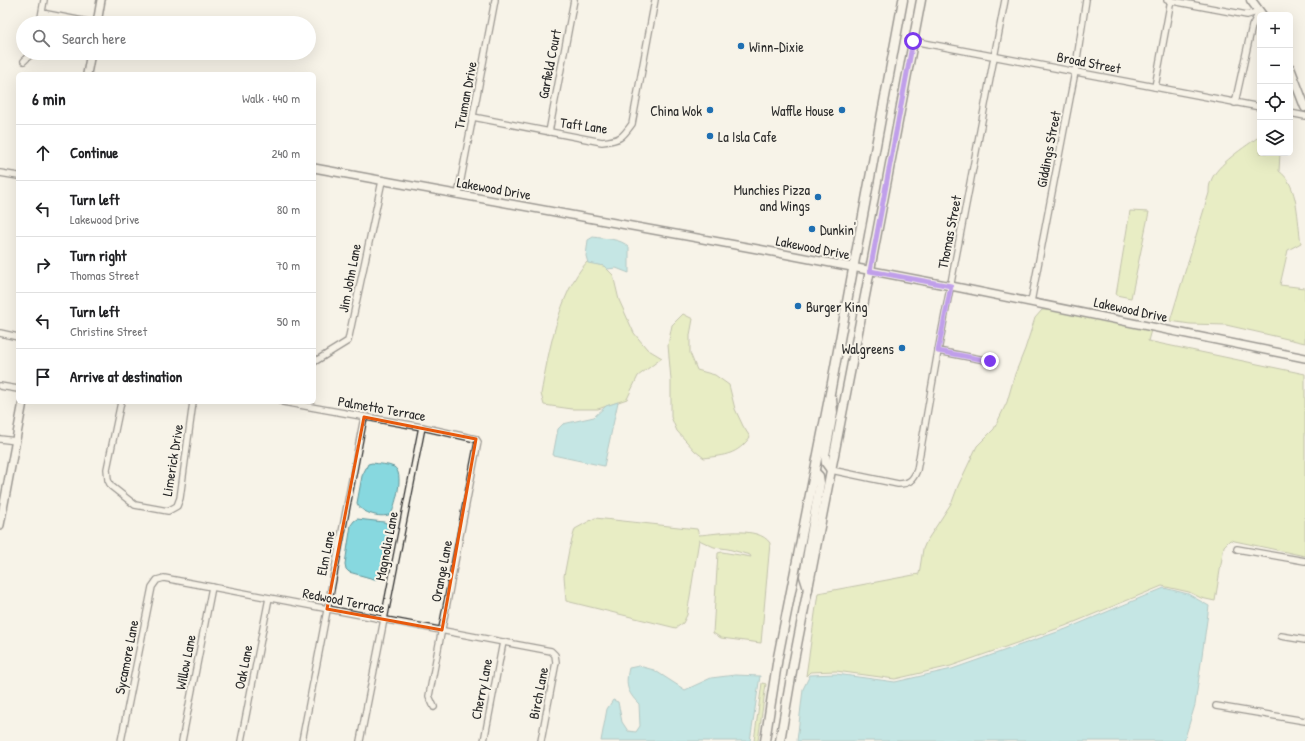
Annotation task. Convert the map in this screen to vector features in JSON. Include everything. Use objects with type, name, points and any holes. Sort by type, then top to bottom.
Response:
[{"type":"main road","points":[[765,741],[780,649],[831,388],[903,0]]},
{"type":"main road","points":[[780,741],[921,0]]},
{"type":"main road","points":[[1251,0],[1260,12]]},
{"type":"main road","points":[[1293,76],[1305,107]]},
{"type":"main road","points":[[831,388],[833,413],[825,456],[826,463],[832,470]]},
{"type":"main road","points":[[808,590],[804,576],[820,483],[819,476],[815,472]]},
{"type":"street","points":[[41,16],[44,0]]},
{"type":"street","points":[[98,16],[101,0]]},
{"type":"street","name":"Truman Drive","points":[[458,195],[495,0]]},
{"type":"street","name":"Garfield Court","points":[[549,132],[574,0]]},
{"type":"street","name":"Taft Lane","points":[[473,117],[602,142],[613,141],[624,136],[632,124],[655,0]]},
{"type":"street","name":"Thomas Street","points":[[832,470],[898,484],[905,484],[910,482],[917,470],[938,351],[1005,0]]},
{"type":"street","name":"Giddings Street","points":[[1031,302],[1075,72],[1086,0]]},
{"type":"street","points":[[1155,87],[1170,0],[1248,15],[1257,14]]},
{"type":"street","points":[[42,13],[57,16]]},
{"type":"street","points":[[1235,103],[1252,26],[1257,19]]},
{"type":"street","name":"Broad Street","points":[[913,41],[1257,107]]},
{"type":"street","points":[[87,72],[90,60]]},
{"type":"street","points":[[1293,114],[1305,116]]},
{"type":"street","name":"Lakewood Drive","points":[[316,168],[951,286],[1305,358]]},
{"type":"street","points":[[0,173],[16,176]]},
{"type":"street","name":"Jim John Lane","points":[[316,361],[348,341],[382,181]]},
{"type":"street","points":[[0,333],[16,337]]},
{"type":"street","points":[[938,351],[990,361]]},
{"type":"street","points":[[0,386],[16,390]]},
{"type":"street","points":[[0,525],[23,404]]},
{"type":"street","name":"Limerick Drive","points":[[121,404],[107,469],[108,480],[111,486],[135,505],[168,511],[177,506],[180,498],[193,404]]},
{"type":"street","name":"Palmetto Terrace","points":[[294,404],[422,427],[476,439]]},
{"type":"street","name":"Elm Lane","points":[[302,741],[364,417]]},
{"type":"street","name":"Magnolia Lane","points":[[360,741],[422,427]]},
{"type":"street","points":[[0,439],[16,441]]},
{"type":"street","name":"Orange Lane","points":[[434,707],[429,696],[478,442],[476,439]]},
{"type":"street","points":[[1237,549],[1305,561]]},
{"type":"street","name":"Redwood Terrace","points":[[157,580],[164,578],[527,647]]},
{"type":"street","name":"Sycamore Lane","points":[[121,741],[152,586],[157,580]]},
{"type":"street","name":"Willow Lane","points":[[182,741],[212,587]]},
{"type":"street","name":"Oak Lane","points":[[241,741],[269,598]]},
{"type":"street","points":[[1281,636],[1305,640]]},
{"type":"street","name":"Cherry Lane","points":[[484,741],[503,642]]},
{"type":"street","name":"Birch Lane","points":[[527,647],[551,652],[556,655],[556,662],[541,741]]},
{"type":"street","points":[[1216,706],[1305,721]]},
{"type":"highlighted area","points":[[364,417],[476,439],[442,630],[327,609]]},
{"type":"green space","points":[[1257,138],[1257,156],[1280,156],[1279,171],[1286,177],[1294,194],[1301,243],[1288,250],[1280,285],[1305,288],[1305,343],[1226,325],[1190,324],[1170,321],[1209,193],[1210,184],[1214,175],[1232,156]]},
{"type":"green space","points":[[1130,211],[1149,212],[1131,298],[1116,295]]},
{"type":"green space","points":[[587,262],[604,266],[613,275],[619,300],[634,333],[647,349],[662,358],[638,376],[627,399],[598,409],[572,409],[544,405],[541,394],[556,325],[569,290],[577,275]]},
{"type":"green space","points":[[1042,310],[1053,310],[1151,330],[1148,341],[1305,374],[1305,556],[1230,540],[1224,546],[1215,601],[1201,598],[1189,592],[1162,586],[1065,626],[951,666],[895,679],[836,671],[810,672],[806,676],[818,593],[919,574],[923,549],[926,542],[952,502],[977,446],[994,429],[1007,402],[1015,374],[1035,318]]},
{"type":"green space","points":[[683,314],[693,319],[690,335],[690,353],[697,370],[715,375],[729,385],[735,409],[750,437],[735,451],[730,453],[704,458],[695,451],[677,431],[671,417],[671,380],[668,345],[672,325]]},
{"type":"green space","points":[[595,518],[697,529],[699,535],[726,532],[747,532],[764,537],[770,543],[761,643],[721,638],[713,633],[718,553],[722,552],[751,557],[750,555],[728,549],[714,547],[699,540],[687,615],[683,623],[676,628],[566,601],[564,576],[575,529]]},
{"type":"green space","points":[[762,683],[766,684],[758,741],[754,741]]},
{"type":"water","points":[[593,237],[617,240],[629,247],[629,273],[616,268],[607,269],[604,266],[588,263],[586,256],[588,240]]},
{"type":"water","points":[[618,402],[604,466],[553,455],[558,429],[563,424],[594,417],[606,406]]},
{"type":"water","points":[[372,463],[392,466],[397,471],[399,476],[397,496],[392,513],[388,515],[378,516],[367,512],[359,507],[357,503],[362,476],[368,464]]},
{"type":"water","points":[[357,519],[384,522],[392,526],[393,531],[383,575],[378,579],[349,572],[346,569],[345,564],[351,525]]},
{"type":"water","points":[[1164,588],[1188,594],[1209,606],[1195,705],[1184,741],[797,741],[803,689],[810,675],[836,674],[895,682],[952,669],[1066,629]]},
{"type":"water","points":[[639,666],[654,670],[685,690],[711,678],[735,675],[760,676],[750,741],[601,741],[607,709],[613,700],[618,702],[622,722],[628,731],[636,732],[640,726],[639,704],[632,696],[627,684],[629,668]]},
{"type":"place","name":"Winn-Dixie","points":[[741,46]]},
{"type":"place","name":"China Wok","points":[[710,110]]},
{"type":"place","name":"Waffle House","points":[[842,110]]},
{"type":"place","name":"La Isla Cafe","points":[[710,136]]},
{"type":"place","name":"Munchies Pizza and Wings","points":[[818,197]]},
{"type":"place","name":"Dunkin'","points":[[812,229]]},
{"type":"place","name":"Burger King","points":[[798,306]]},
{"type":"place","name":"Walgreens","points":[[902,348]]},
{"type":"route","points":[[913,41],[870,271],[951,286],[938,351],[990,361]]}]
